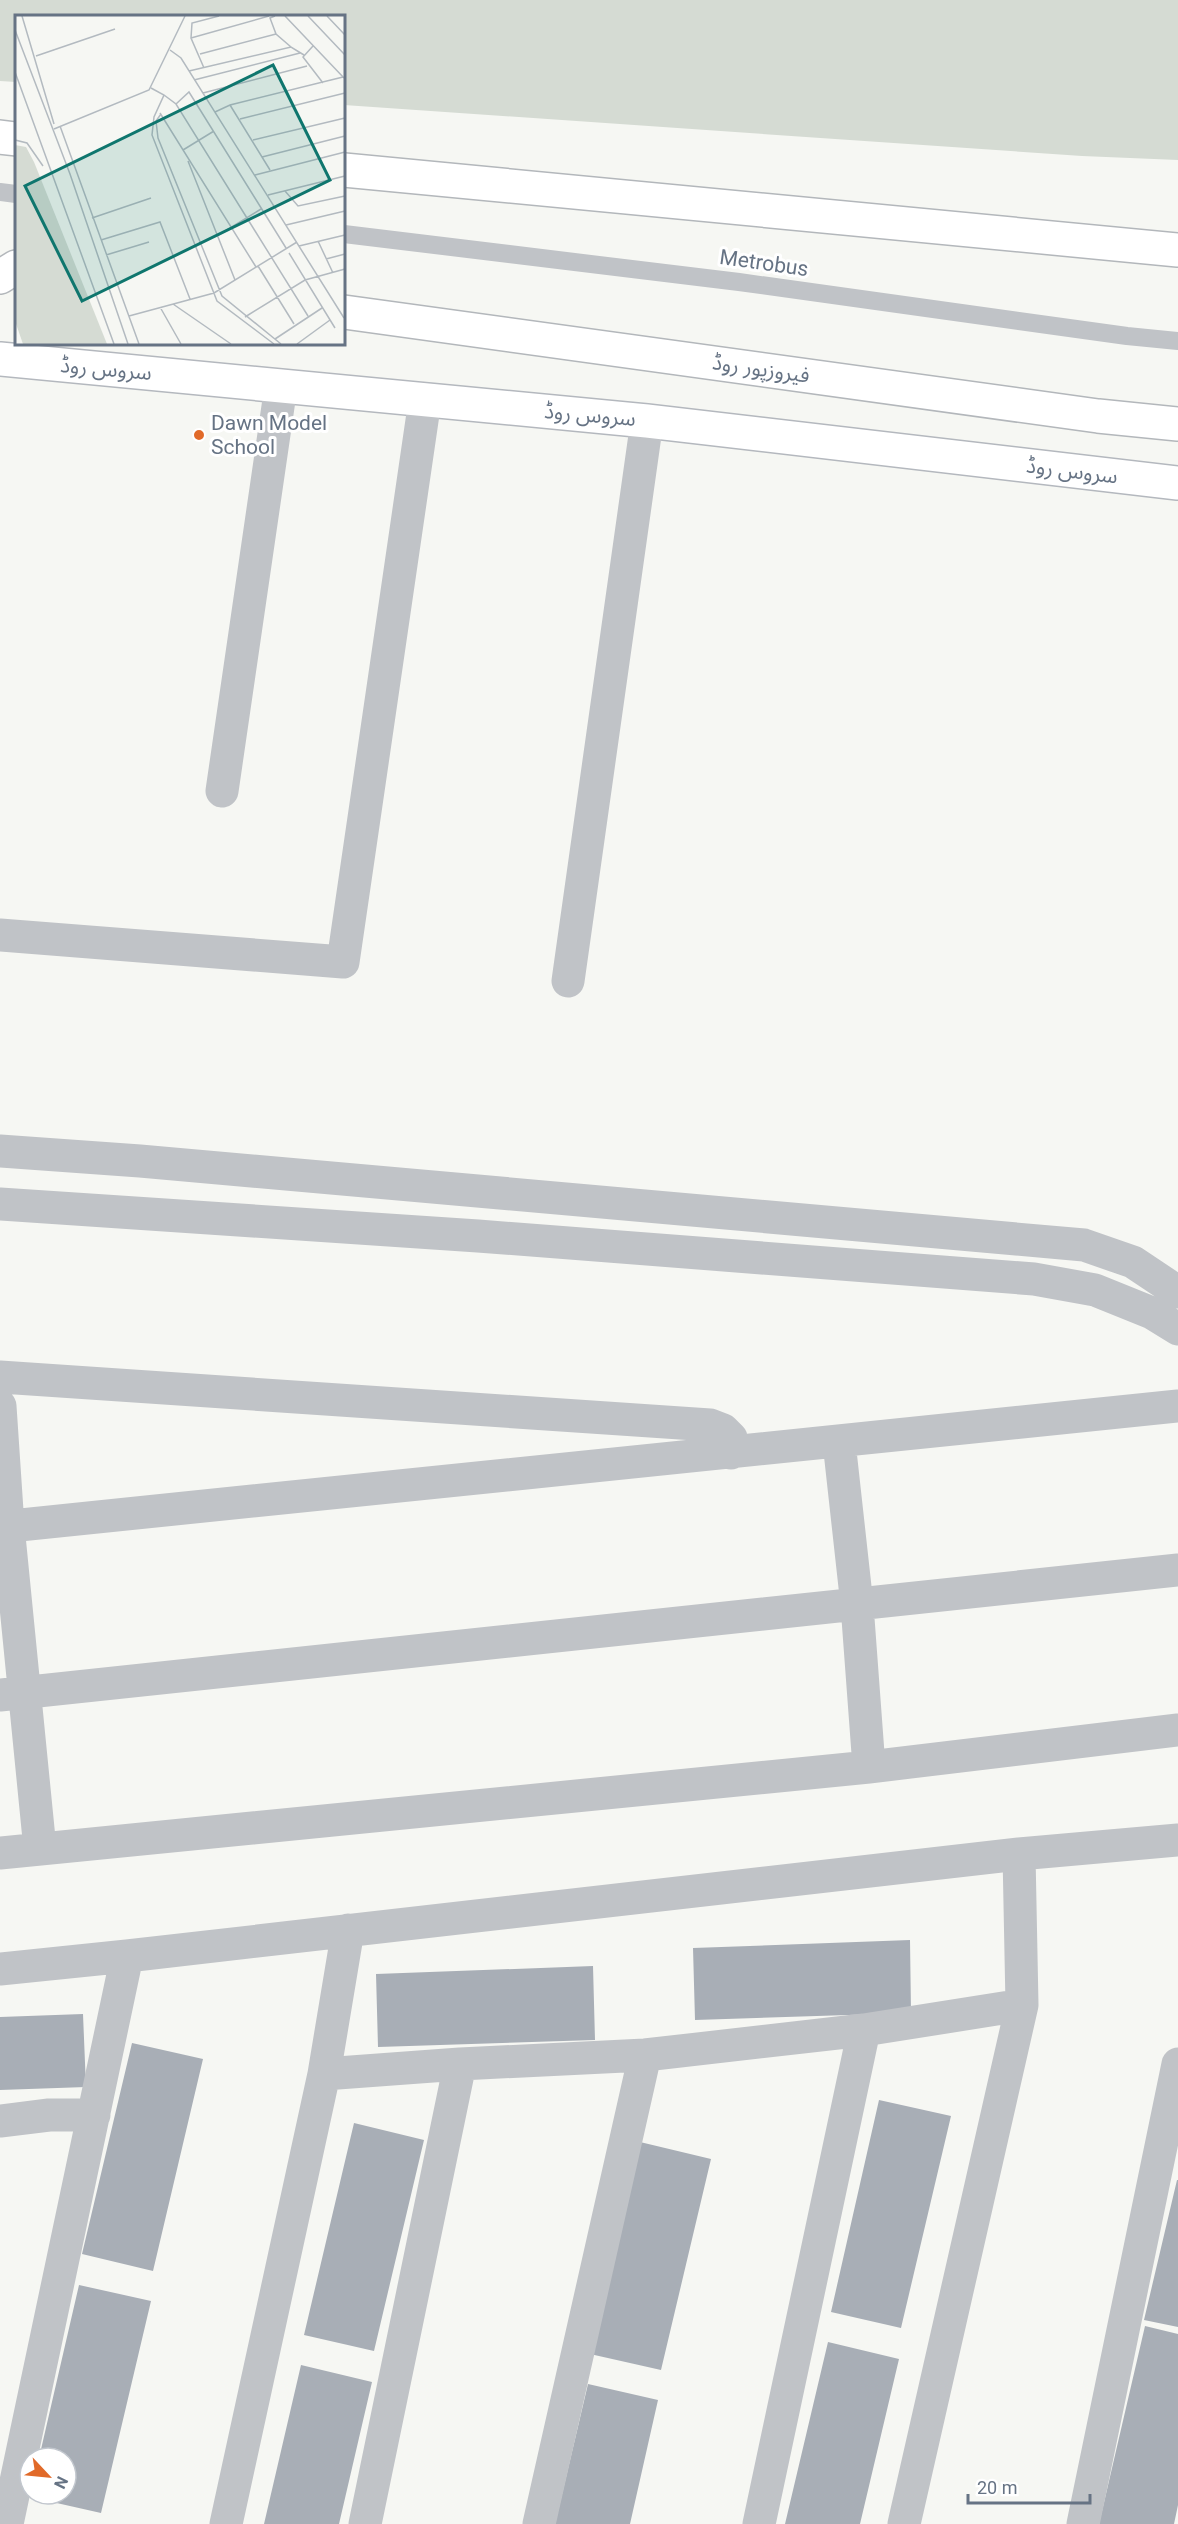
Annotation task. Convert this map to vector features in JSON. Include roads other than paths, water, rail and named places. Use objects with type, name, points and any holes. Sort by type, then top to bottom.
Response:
[{"type":"main road","points":[[0,137],[15,139]]},
{"type":"main road","points":[[345,170],[1178,250]]},
{"type":"main road","points":[[1083,242],[1178,234]]},
{"type":"main road","points":[[0,265],[15,267]]},
{"type":"main road","points":[[0,277],[15,268]]},
{"type":"main road","name":"فیروزپور روڈ","points":[[345,312],[1075,413],[1178,424]]},
{"type":"main road","name":"سروس روڈ","points":[[0,359],[647,421],[1178,483]]},
{"type":"street","points":[[222,791],[281,386]]},
{"type":"street","points":[[0,935],[343,962],[425,400]]},
{"type":"street","points":[[568,981],[647,421]]},
{"type":"street","points":[[0,1151],[140,1161],[1084,1245],[1133,1262],[1178,1292]]},
{"type":"street","points":[[0,1204],[478,1236],[1035,1279],[1095,1290],[1152,1312],[1178,1329]]},
{"type":"street","points":[[0,1377],[710,1425],[731,1438],[731,1453]]},
{"type":"street","points":[[0,1406],[13,1693],[40,1849]]},
{"type":"street","points":[[4,1526],[1178,1406]]},
{"type":"street","points":[[839,1442],[857,1605],[869,1767]]},
{"type":"street","points":[[13,1693],[1178,1570]]},
{"type":"street","points":[[0,1853],[869,1767],[1178,1730]]},
{"type":"street","points":[[0,1969],[1019,1854],[1178,1840]]},
{"type":"street","points":[[904,2524],[1023,2006],[1019,1854]]},
{"type":"street","points":[[226,2524],[324,2074],[348,1930]]},
{"type":"street","points":[[7,2524],[127,1956]]},
{"type":"street","points":[[324,2074],[460,2064],[645,2055],[864,2030],[1023,2006]]},
{"type":"street","points":[[759,2524],[864,2030]]},
{"type":"street","points":[[538,2524],[645,2055]]},
{"type":"street","points":[[365,2524],[460,2064]]},
{"type":"street","points":[[1083,2524],[1178,2064]]},
{"type":"street","points":[[0,2121],[49,2115],[94,2115]]},
{"type":"lane","points":[[0,192],[15,194]]},
{"type":"lane","name":"Metrobus","points":[[345,234],[739,282],[1127,336],[1178,341]]},
{"type":"place","name":"Dawn Model School","points":[[199,435]]}]
